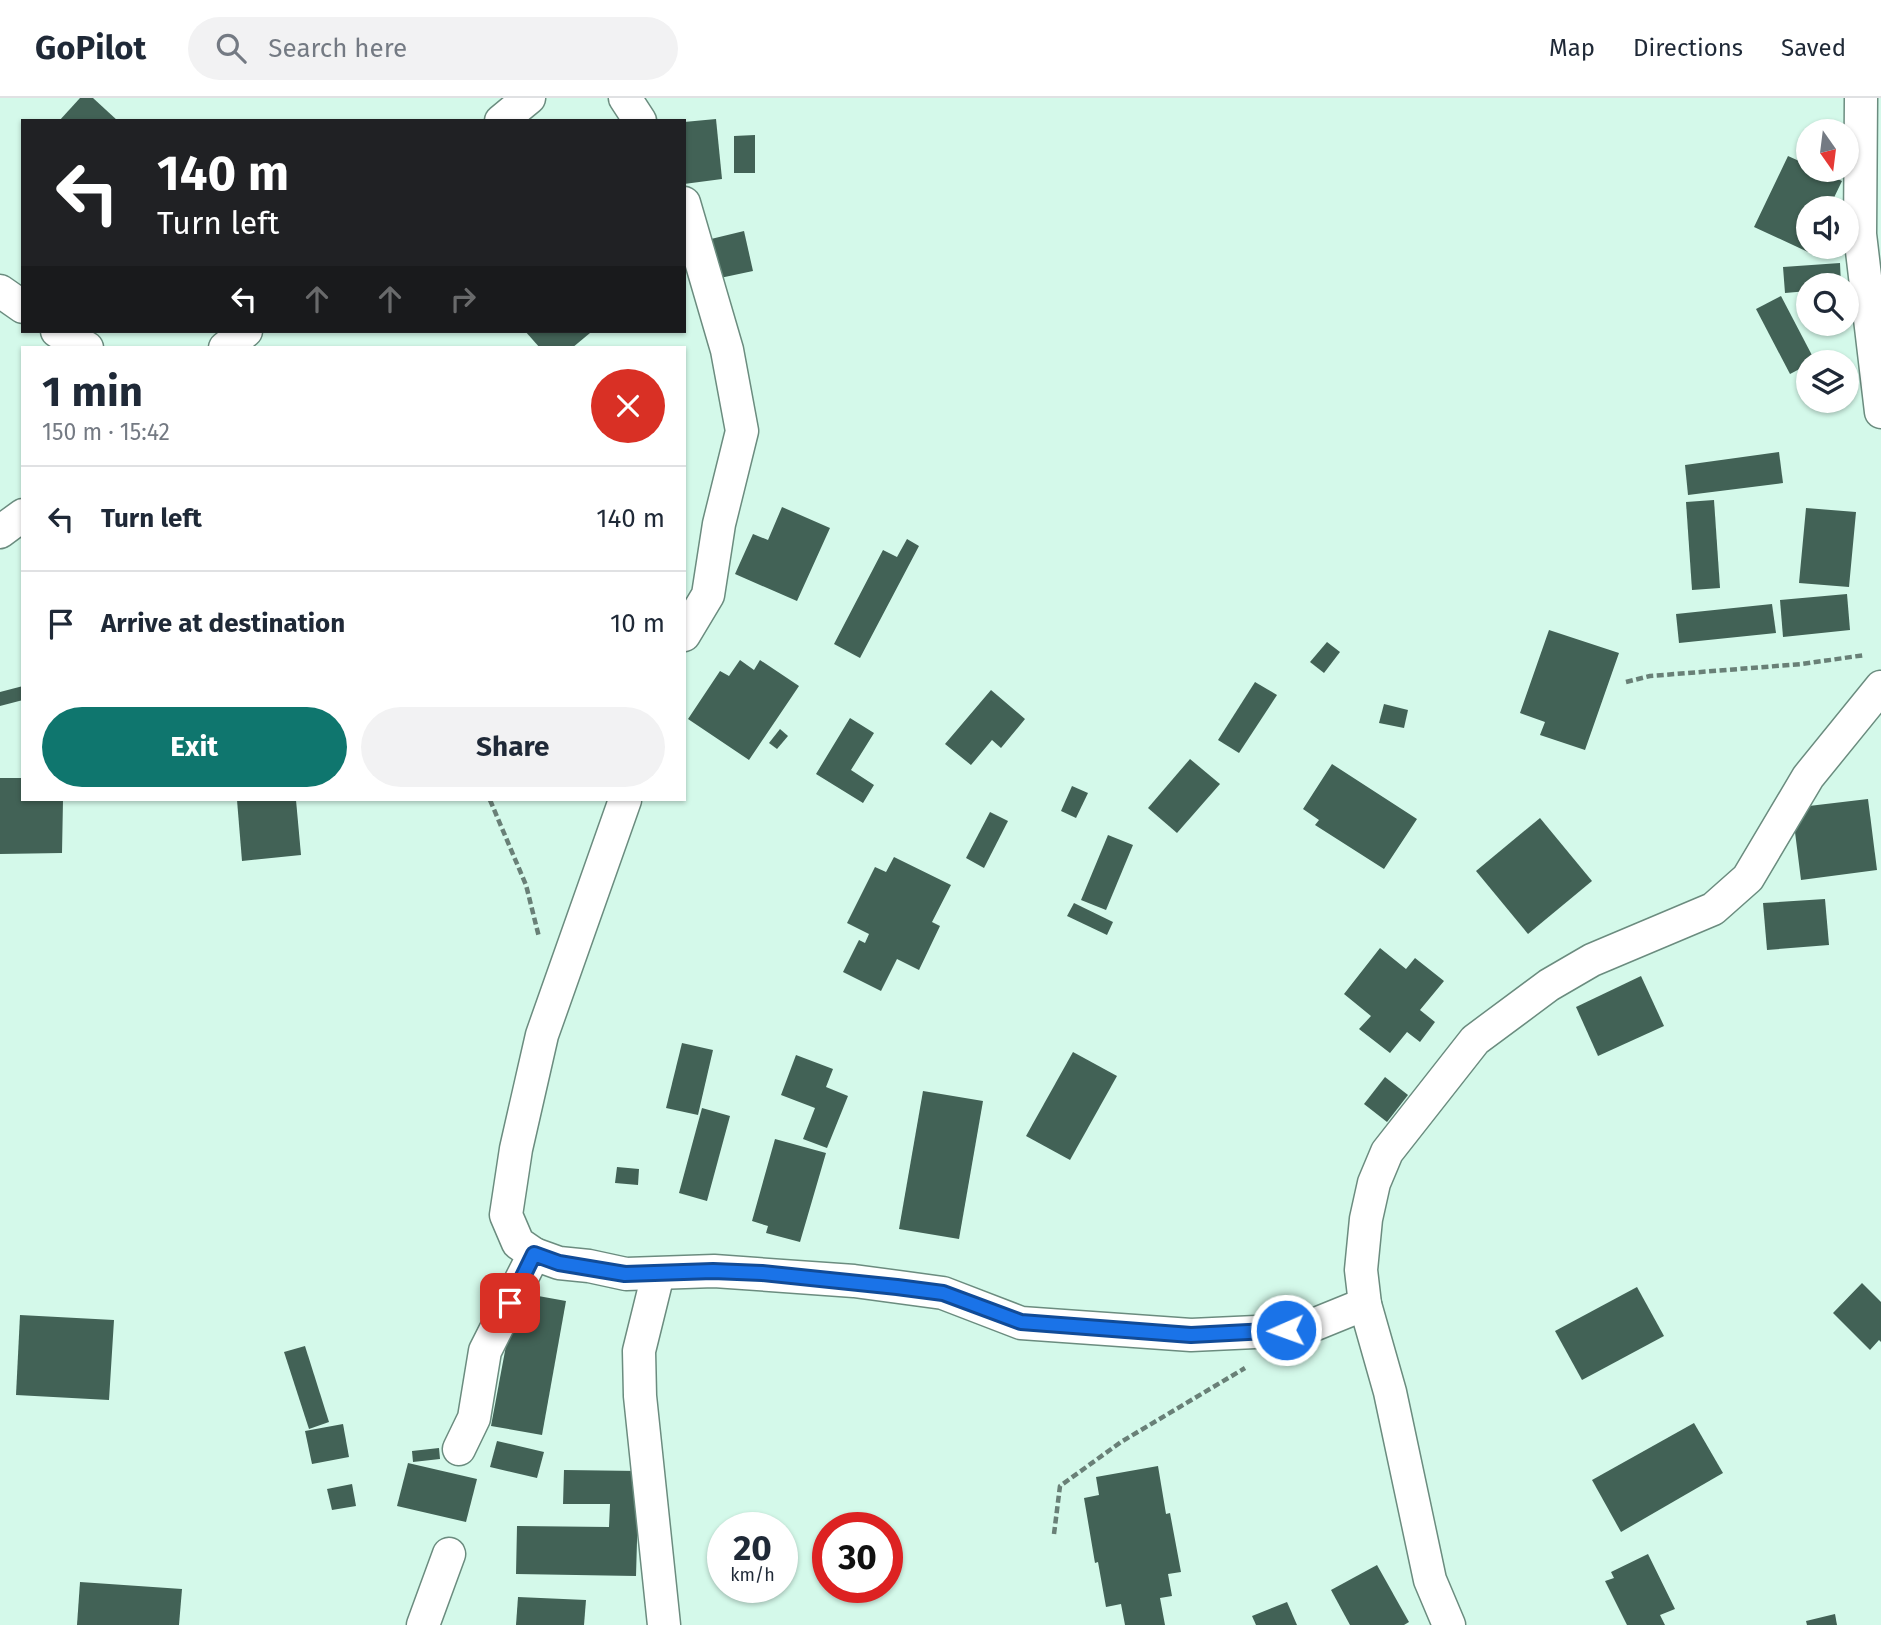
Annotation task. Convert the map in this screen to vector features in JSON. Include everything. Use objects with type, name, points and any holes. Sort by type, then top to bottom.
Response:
[{"type":"street","points":[[503,119],[529,98]]},
{"type":"street","points":[[625,98],[639,119]]},
{"type":"street","points":[[1861,98],[1860,234],[1881,412]]},
{"type":"street","points":[[686,210],[727,350],[742,431],[719,524],[708,595],[686,632]]},
{"type":"street","points":[[0,291],[21,306]]},
{"type":"street","points":[[61,333],[83,346]]},
{"type":"street","points":[[227,346],[244,333]]},
{"type":"street","points":[[0,532],[21,516]]},
{"type":"street","points":[[1449,1625],[1430,1580],[1390,1392],[1365,1304],[1361,1270],[1366,1219],[1374,1184],[1387,1152],[1475,1040],[1549,985],[1592,960],[1713,909],[1748,878],[1808,776],[1881,687]]},
{"type":"street","points":[[625,801],[542,1035],[516,1149],[506,1215],[518,1243],[534,1254],[559,1263],[625,1274],[713,1271],[854,1281],[943,1293],[1021,1322],[1191,1335],[1301,1330],[1365,1304]]},
{"type":"street","points":[[459,1449],[474,1418],[485,1351],[534,1254]]},
{"type":"street","points":[[657,1274],[639,1351],[639,1363],[640,1396],[664,1625]]},
{"type":"street","points":[[424,1625],[449,1554]]},
{"type":"path","points":[[1626,682],[1650,676],[1870,655]]},
{"type":"path","points":[[489,801],[526,885],[541,944]]},
{"type":"path","points":[[1054,1534],[1060,1486],[1121,1442],[1214,1386],[1256,1365]]},
{"type":"building","points":[[80,98],[93,98],[116,119],[61,119]]},
{"type":"building","points":[[716,119],[722,179],[686,184],[686,122]]},
{"type":"building","points":[[755,135],[755,173],[734,173],[734,136]]},
{"type":"building","points":[[1788,156],[1796,160],[1796,182],[1842,182],[1835,196],[1796,196],[1796,246],[1754,227]]},
{"type":"building","points":[[744,231],[753,271],[720,278],[711,239]]},
{"type":"building","points":[[1840,263],[1840,273],[1796,273],[1796,292],[1785,293],[1783,267]]},
{"type":"building","points":[[1781,296],[1796,325],[1796,336],[1802,336],[1809,350],[1796,350],[1796,371],[1790,374],[1756,309]]},
{"type":"building","points":[[527,333],[590,333],[574,346],[538,346]]},
{"type":"building","points":[[1779,452],[1783,483],[1688,495],[1685,465]]},
{"type":"building","points":[[1714,500],[1720,588],[1692,590],[1686,502]]},
{"type":"building","points":[[782,507],[830,528],[797,601],[735,574],[753,534],[768,540]]},
{"type":"building","points":[[1806,508],[1856,512],[1849,587],[1799,583]]},
{"type":"building","points":[[907,539],[919,546],[860,658],[834,644],[883,550],[897,557]]},
{"type":"building","points":[[1847,594],[1850,630],[1783,637],[1780,600]]},
{"type":"building","points":[[1772,604],[1776,633],[1679,643],[1676,614]]},
{"type":"building","points":[[1549,630],[1619,653],[1585,750],[1540,735],[1545,722],[1520,713]]},
{"type":"building","points":[[1327,642],[1340,652],[1324,673],[1310,662]]},
{"type":"building","points":[[740,660],[754,670],[760,660],[799,686],[749,760],[688,719],[720,671],[729,676]]},
{"type":"building","points":[[1255,682],[1277,695],[1239,753],[1218,740]]},
{"type":"building","points":[[21,687],[21,701],[0,706],[0,692]]},
{"type":"building","points":[[991,690],[1025,719],[1001,748],[992,740],[971,765],[945,744]]},
{"type":"building","points":[[1384,704],[1408,710],[1404,728],[1379,723]]},
{"type":"building","points":[[850,718],[874,733],[851,770],[874,785],[863,803],[816,774]]},
{"type":"building","points":[[780,729],[788,736],[777,749],[769,743]]},
{"type":"building","points":[[1190,759],[1220,784],[1177,833],[1148,808]]},
{"type":"building","points":[[1332,764],[1417,819],[1384,869],[1315,825],[1319,820],[1303,809]]},
{"type":"building","points":[[0,778],[21,778],[21,801],[63,801],[62,853],[0,854]]},
{"type":"building","points":[[1072,786],[1088,793],[1076,818],[1061,811]]},
{"type":"building","points":[[1868,799],[1877,870],[1801,880],[1792,808]]},
{"type":"building","points":[[237,801],[296,801],[301,855],[242,861]]},
{"type":"building","points":[[990,812],[1008,821],[984,868],[966,858]]},
{"type":"building","points":[[1540,818],[1592,881],[1528,934],[1476,871]]},
{"type":"building","points":[[1108,835],[1133,845],[1106,910],[1081,900]]},
{"type":"building","points":[[894,857],[951,885],[932,922],[940,926],[919,970],[897,959],[881,991],[843,972],[859,940],[865,943],[869,934],[847,923],[875,867],[886,872]]},
{"type":"building","points":[[1825,899],[1829,945],[1767,950],[1763,903]]},
{"type":"building","points":[[1074,903],[1113,922],[1107,935],[1067,916]]},
{"type":"building","points":[[1380,948],[1406,969],[1415,958],[1444,981],[1420,1010],[1435,1022],[1420,1042],[1407,1032],[1390,1053],[1359,1029],[1371,1016],[1344,994]]},
{"type":"building","points":[[1641,976],[1664,1026],[1598,1056],[1576,1007]]},
{"type":"building","points":[[682,1043],[713,1050],[698,1115],[666,1108]]},
{"type":"building","points":[[1073,1052],[1117,1076],[1070,1160],[1026,1136]]},
{"type":"building","points":[[796,1055],[833,1069],[826,1087],[848,1096],[827,1148],[803,1139],[815,1108],[781,1095]]},
{"type":"building","points":[[1385,1077],[1408,1095],[1387,1122],[1364,1104]]},
{"type":"building","points":[[923,1091],[983,1101],[959,1239],[899,1229]]},
{"type":"building","points":[[702,1108],[730,1116],[707,1201],[679,1193]]},
{"type":"building","points":[[775,1139],[826,1153],[800,1242],[766,1233],[768,1226],[752,1221]]},
{"type":"building","points":[[617,1167],[639,1169],[638,1185],[615,1183]]},
{"type":"building","points":[[1862,1283],[1881,1302],[1881,1342],[1879,1340],[1870,1350],[1833,1313]]},
{"type":"building","points":[[1637,1287],[1664,1336],[1582,1380],[1555,1331]]},
{"type":"building","points":[[516,1292],[566,1301],[542,1435],[491,1426]]},
{"type":"building","points":[[20,1315],[114,1320],[109,1400],[16,1395]]},
{"type":"building","points":[[305,1346],[329,1422],[309,1429],[284,1352]]},
{"type":"building","points":[[1694,1423],[1723,1473],[1621,1532],[1592,1480]]},
{"type":"building","points":[[343,1424],[349,1457],[312,1464],[305,1431]]},
{"type":"building","points":[[497,1441],[544,1452],[537,1478],[490,1467]]},
{"type":"building","points":[[439,1448],[440,1459],[413,1462],[412,1451]]},
{"type":"building","points":[[408,1463],[477,1479],[466,1522],[397,1506]]},
{"type":"building","points":[[1158,1466],[1166,1514],[1170,1513],[1181,1572],[1168,1574],[1172,1596],[1160,1598],[1165,1625],[1125,1625],[1121,1604],[1106,1607],[1084,1498],[1099,1495],[1096,1477]]},
{"type":"building","points":[[564,1470],[639,1471],[636,1576],[516,1574],[517,1526],[609,1527],[610,1504],[563,1504]]},
{"type":"building","points":[[352,1484],[356,1506],[332,1510],[327,1489]]},
{"type":"building","points":[[1648,1554],[1675,1609],[1660,1615],[1665,1625],[1627,1625],[1605,1581],[1614,1578],[1611,1572]]},
{"type":"building","points":[[1377,1565],[1409,1622],[1404,1625],[1350,1625],[1331,1590]]},
{"type":"building","points":[[80,1582],[182,1589],[179,1625],[77,1625]]},
{"type":"building","points":[[518,1597],[586,1600],[584,1625],[516,1625]]},
{"type":"building","points":[[1287,1602],[1297,1625],[1256,1625],[1252,1616]]},
{"type":"building","points":[[1835,1614],[1837,1625],[1807,1625],[1806,1621]]},
{"type":"route","points":[[510,1303],[534,1254],[559,1263],[625,1274],[713,1271],[762,1273],[943,1293],[1021,1322],[1191,1335],[1286,1330]]}]
